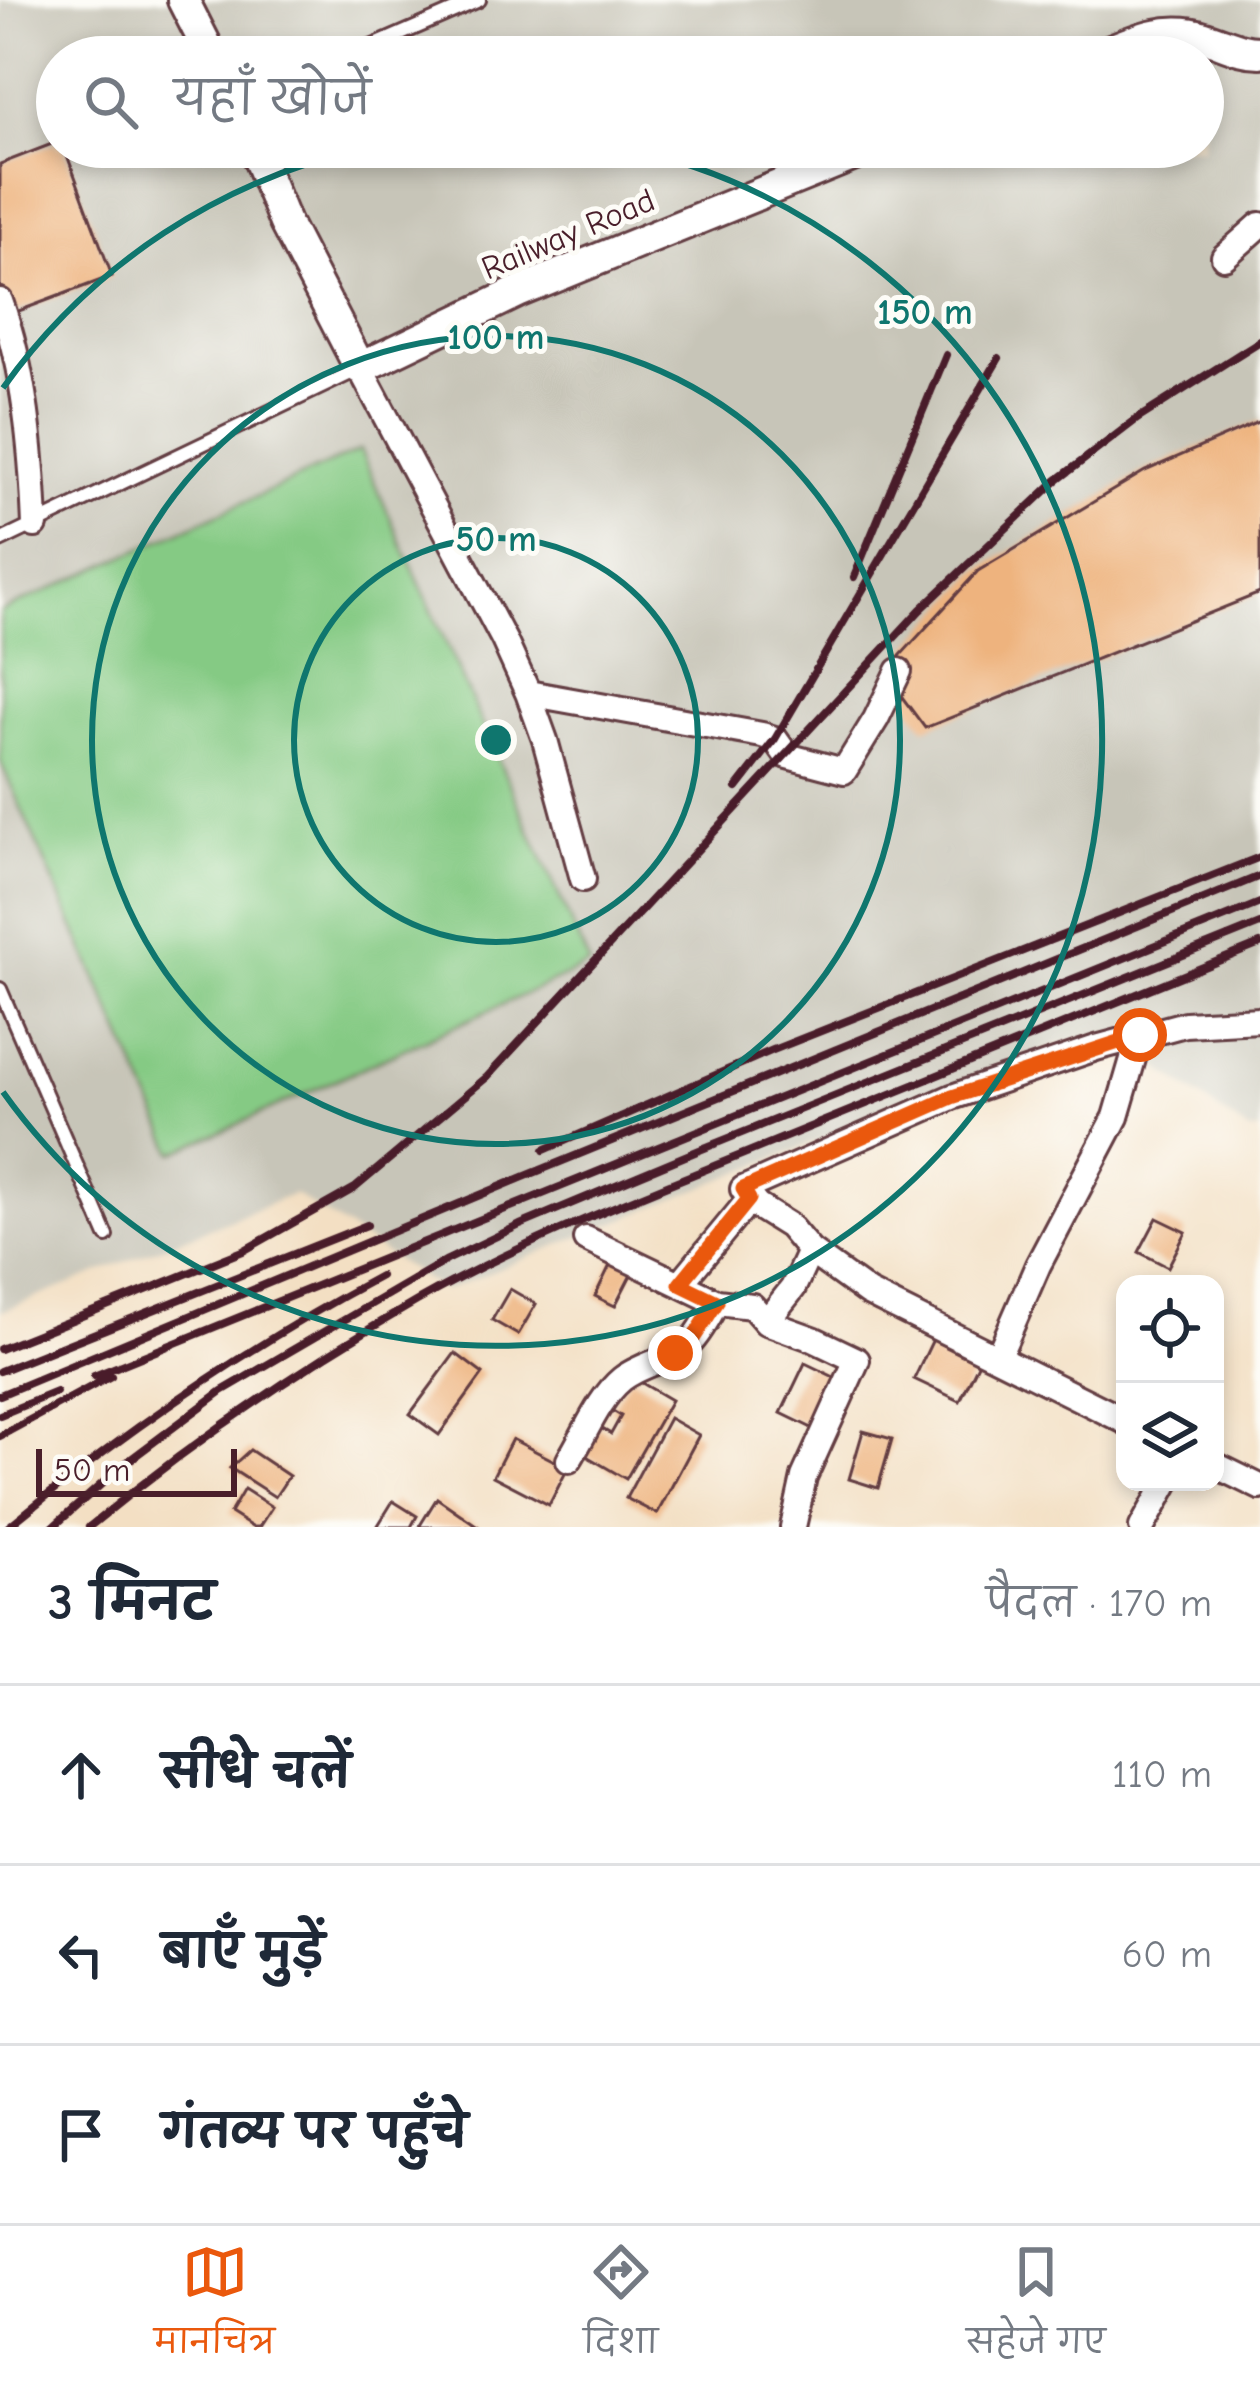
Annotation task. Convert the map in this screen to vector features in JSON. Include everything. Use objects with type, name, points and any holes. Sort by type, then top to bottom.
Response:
[{"type":"street","points":[[183,0],[201,36]]},
{"type":"street","points":[[1146,36],[1172,31],[1204,36]]},
{"type":"street","points":[[1224,45],[1260,52]]},
{"type":"street","points":[[263,168],[285,223],[528,693],[583,879]]},
{"type":"street","name":"Railway Road","points":[[360,368],[520,291],[822,168]]},
{"type":"street","points":[[1224,256],[1260,226]]},
{"type":"street","points":[[0,301],[15,342],[33,471],[35,524]]},
{"type":"street","points":[[528,693],[775,739],[787,757],[844,771],[899,671]]},
{"type":"street","points":[[1116,1416],[868,1293],[810,1251],[789,1226],[749,1199],[743,1189],[952,1097],[1140,1035],[1185,1024],[1260,1020]]},
{"type":"street","points":[[998,1357],[1037,1265],[1116,1117],[1140,1035]]},
{"type":"street","points":[[680,1284],[749,1199]]},
{"type":"street","points":[[586,1239],[717,1302],[752,1306],[766,1322],[856,1360],[804,1477],[793,1527]]},
{"type":"street","points":[[766,1322],[793,1288],[810,1251]]},
{"type":"street","points":[[569,1460],[608,1393],[635,1371],[691,1342],[717,1302]]},
{"type":"street","points":[[1224,1469],[1260,1487]]},
{"type":"street","points":[[1142,1527],[1162,1491]]},
{"type":"lane","points":[[396,36],[479,0]]},
{"type":"lane","points":[[0,541],[360,368]]},
{"type":"lane","points":[[0,989],[107,1236]]},
{"type":"shaded area","points":[[0,0],[1260,0],[1260,1130],[1250,1132],[1112,1035],[1062,1043],[444,1291],[294,1194],[0,1312]]},
{"type":"green space","points":[[360,450],[590,965],[174,1153],[0,761],[0,612]]},
{"type":"building","points":[[36,150],[36,168],[72,168],[112,276],[0,318],[0,164]]},
{"type":"building","points":[[1260,421],[1260,593],[925,728],[899,693],[900,656],[978,571],[1145,471]]},
{"type":"building","points":[[1157,1218],[1186,1232],[1168,1267],[1139,1252]]},
{"type":"building","points":[[615,1255],[636,1265],[615,1306],[595,1296]]},
{"type":"building","points":[[510,1289],[536,1304],[518,1335],[492,1320]]},
{"type":"building","points":[[935,1335],[981,1358],[960,1401],[914,1379]]},
{"type":"building","points":[[455,1353],[483,1374],[439,1435],[410,1414]]},
{"type":"building","points":[[805,1363],[838,1379],[814,1429],[781,1413]]},
{"type":"building","points":[[630,1376],[671,1400],[626,1479],[583,1454],[599,1427],[611,1434],[621,1416],[611,1410]]},
{"type":"building","points":[[669,1418],[699,1435],[657,1514],[626,1498]]},
{"type":"building","points":[[863,1431],[892,1439],[878,1488],[849,1479]]},
{"type":"building","points":[[512,1439],[568,1468],[549,1505],[493,1476]]},
{"type":"building","points":[[250,1450],[289,1476],[275,1497],[230,1468]]},
{"type":"building","points":[[244,1489],[272,1507],[259,1527],[230,1513]]},
{"type":"building","points":[[437,1498],[479,1527],[419,1527]]},
{"type":"building","points":[[393,1501],[417,1516],[411,1527],[377,1527]]},
{"type":"railway","points":[[0,1349],[243,1251],[355,1188],[487,1077],[920,610],[1056,481],[1137,419],[1260,341]]},
{"type":"railway","points":[[854,577],[946,355]]},
{"type":"railway","points":[[737,788],[775,739],[999,358]]},
{"type":"railway","points":[[544,1150],[773,1050],[1260,857]]},
{"type":"railway","points":[[0,1395],[1260,876]]},
{"type":"railway","points":[[94,1376],[1260,903]]},
{"type":"railway","points":[[53,1527],[123,1465],[222,1391],[447,1260],[702,1149],[1260,924]]},
{"type":"railway","points":[[89,1527],[248,1407],[374,1326],[460,1278],[638,1197],[1260,944]]},
{"type":"railway","points":[[0,1371],[367,1225]]},
{"type":"railway","points":[[8,1527],[188,1392],[380,1276]]},
{"type":"railway","points":[[0,1436],[111,1376]]},
{"type":"railway","points":[[0,1415],[56,1392]]},
{"type":"route","points":[[675,1353],[691,1342],[717,1302],[680,1284],[749,1199],[743,1189],[952,1097],[1140,1035]]}]
